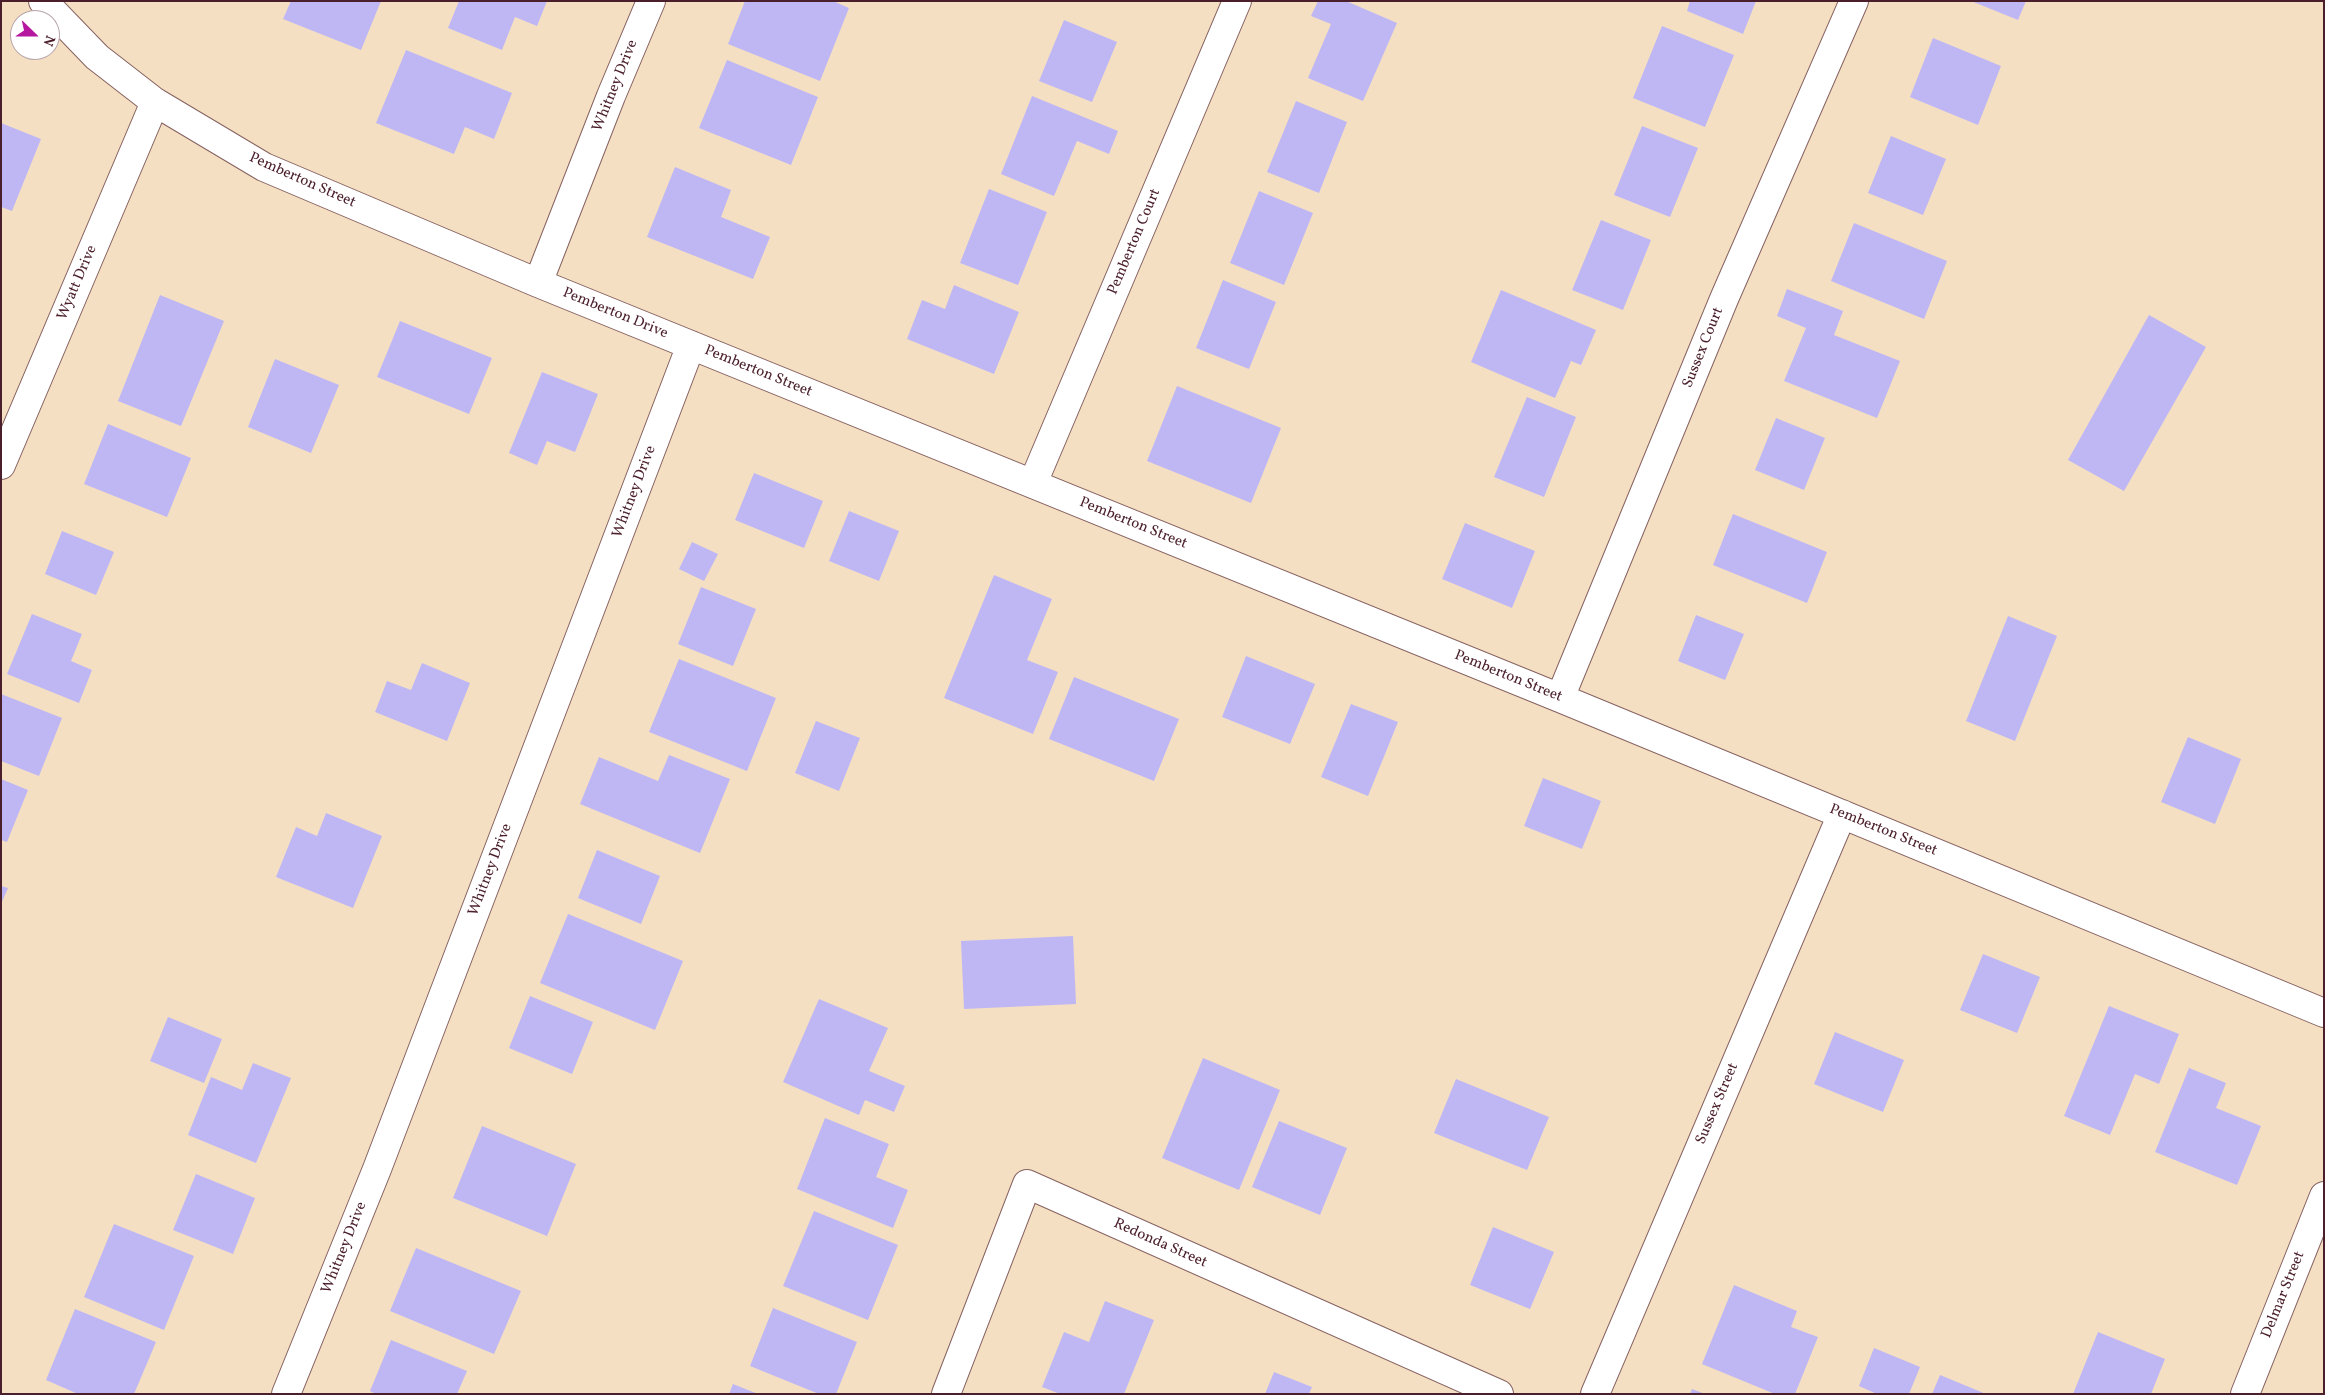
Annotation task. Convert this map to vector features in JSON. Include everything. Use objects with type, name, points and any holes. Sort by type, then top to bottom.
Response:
[{"type":"street","name":"Pemberton Street","points":[[44,1],[97,57],[155,102],[264,167],[538,283]]},
{"type":"street","name":"Whitney Drive","points":[[538,283],[611,96],[651,1]]},
{"type":"street","name":"Pemberton Court","points":[[1033,482],[1237,1]]},
{"type":"street","name":"Sussex Court","points":[[1560,698],[1724,299],[1854,1]]},
{"type":"street","name":"Wyatt Drive","points":[[1,465],[155,102]]},
{"type":"street","name":"Pemberton Drive","points":[[538,283],[691,344]]},
{"type":"street","name":"Pemberton Street","points":[[691,344],[1033,482],[2324,1013]]},
{"type":"street","name":"Whitney Drive","points":[[286,1394],[380,1160],[691,344]]},
{"type":"street","name":"Sussex Street","points":[[1595,1394],[1842,814]]},
{"type":"street","name":"Redonda Street","points":[[946,1394],[1027,1184],[1499,1394]]},
{"type":"street","name":"Delmar Street","points":[[2245,1394],[2324,1196]]},
{"type":"building","points":[[291,1],[381,1],[361,50],[283,19]]},
{"type":"building","points":[[459,1],[547,1],[537,26],[515,17],[502,50],[448,28]]},
{"type":"building","points":[[745,1],[833,1],[849,8],[820,81],[728,44]]},
{"type":"building","points":[[1318,1],[1346,1],[1397,23],[1363,101],[1308,78],[1331,24],[1311,16]]},
{"type":"building","points":[[1690,1],[1756,1],[1743,34],[1687,11]]},
{"type":"building","points":[[1971,1],[2026,1],[2018,20]]},
{"type":"building","points":[[1064,20],[1117,42],[1092,102],[1039,81]]},
{"type":"building","points":[[1662,26],[1734,55],[1705,127],[1633,98]]},
{"type":"building","points":[[1933,38],[2001,66],[1978,125],[1910,97]]},
{"type":"building","points":[[406,50],[512,93],[494,139],[465,127],[454,154],[376,123]]},
{"type":"building","points":[[727,60],[818,97],[791,165],[699,128]]},
{"type":"building","points":[[1032,96],[1118,131],[1109,154],[1077,141],[1054,196],[1001,174]]},
{"type":"building","points":[[1296,101],[1347,122],[1319,193],[1267,172]]},
{"type":"building","points":[[1,123],[41,139],[12,211],[1,207]]},
{"type":"building","points":[[1642,126],[1698,148],[1670,217],[1614,195]]},
{"type":"building","points":[[1891,136],[1946,159],[1923,215],[1868,193]]},
{"type":"building","points":[[675,167],[731,190],[721,217],[770,237],[753,279],[647,237]]},
{"type":"building","points":[[989,189],[1047,212],[1018,285],[960,263]]},
{"type":"building","points":[[1259,191],[1313,213],[1284,285],[1230,263]]},
{"type":"building","points":[[1601,220],[1651,240],[1623,310],[1572,290]]},
{"type":"building","points":[[1854,223],[1947,261],[1924,319],[1831,281]]},
{"type":"building","points":[[1223,280],[1276,302],[1249,369],[1196,348]]},
{"type":"building","points":[[954,285],[1019,312],[994,374],[907,339],[922,300],[945,309]]},
{"type":"building","points":[[1787,289],[1843,311],[1834,335],[1900,361],[1877,418],[1784,381],[1806,328],[1777,316]]},
{"type":"building","points":[[1501,290],[1596,330],[1581,365],[1571,361],[1555,398],[1471,362]]},
{"type":"building","points":[[160,295],[224,321],[181,426],[118,401]]},
{"type":"building","points":[[2149,315],[2206,347],[2124,491],[2068,460]]},
{"type":"building","points":[[400,321],[492,358],[469,414],[377,377]]},
{"type":"building","points":[[275,359],[339,385],[311,453],[248,427]]},
{"type":"building","points":[[542,372],[598,394],[575,452],[547,441],[537,465],[509,453]]},
{"type":"building","points":[[1177,386],[1281,428],[1251,503],[1147,461]]},
{"type":"building","points":[[1527,397],[1576,417],[1544,497],[1494,477]]},
{"type":"building","points":[[1776,418],[1825,438],[1804,490],[1755,470]]},
{"type":"building","points":[[108,424],[191,458],[167,517],[84,484]]},
{"type":"building","points":[[754,473],[823,501],[804,548],[735,520]]},
{"type":"building","points":[[849,511],[899,531],[879,581],[829,561]]},
{"type":"building","points":[[1733,514],[1827,552],[1807,603],[1713,565]]},
{"type":"building","points":[[1465,523],[1535,551],[1512,608],[1442,579]]},
{"type":"building","points":[[62,531],[114,552],[96,595],[45,574]]},
{"type":"building","points":[[692,542],[718,554],[704,581],[679,569]]},
{"type":"building","points":[[994,575],[1052,599],[1027,660],[1058,672],[1033,734],[944,698]]},
{"type":"building","points":[[701,587],[756,609],[733,666],[678,644]]},
{"type":"building","points":[[32,614],[82,634],[71,661],[92,670],[79,703],[7,674]]},
{"type":"building","points":[[1696,615],[1744,634],[1725,680],[1678,661]]},
{"type":"building","points":[[2008,616],[2057,636],[2015,741],[1966,721]]},
{"type":"building","points":[[1246,656],[1315,684],[1290,744],[1222,717]]},
{"type":"building","points":[[679,659],[776,698],[747,771],[649,732]]},
{"type":"building","points":[[422,663],[470,683],[447,741],[375,712],[387,681],[411,690]]},
{"type":"building","points":[[1074,677],[1179,719],[1154,781],[1049,739]]},
{"type":"building","points":[[1,694],[62,718],[39,776],[1,761]]},
{"type":"building","points":[[1351,704],[1398,722],[1368,796],[1321,777]]},
{"type":"building","points":[[816,721],[860,738],[839,791],[795,773]]},
{"type":"building","points":[[2188,737],[2241,759],[2215,824],[2161,802]]},
{"type":"building","points":[[669,755],[730,779],[700,853],[580,804],[599,757],[658,781]]},
{"type":"building","points":[[1543,778],[1601,801],[1582,849],[1524,826]]},
{"type":"building","points":[[1,779],[28,790],[7,842],[1,840]]},
{"type":"building","points":[[326,813],[382,836],[353,908],[276,877],[296,827],[317,836]]},
{"type":"building","points":[[597,850],[660,876],[641,924],[578,898]]},
{"type":"building","points":[[1,886],[8,888],[1,904]]},
{"type":"building","points":[[568,914],[683,961],[655,1030],[540,983]]},
{"type":"building","points":[[1073,936],[1076,1004],[964,1009],[961,941]]},
{"type":"building","points":[[1983,954],[2040,977],[2017,1033],[1960,1010]]},
{"type":"building","points":[[530,996],[593,1022],[572,1074],[509,1048]]},
{"type":"building","points":[[819,999],[888,1028],[869,1071],[905,1086],[894,1112],[865,1100],[859,1115],[783,1082]]},
{"type":"building","points":[[2109,1006],[2179,1034],[2159,1084],[2135,1074],[2110,1135],[2064,1116]]},
{"type":"building","points":[[168,1017],[222,1039],[204,1083],[150,1061]]},
{"type":"building","points":[[1835,1032],[1904,1060],[1883,1112],[1814,1084]]},
{"type":"building","points":[[1203,1058],[1280,1090],[1239,1190],[1162,1158]]},
{"type":"building","points":[[253,1063],[291,1078],[256,1163],[188,1135],[211,1077],[242,1090]]},
{"type":"building","points":[[2189,1068],[2226,1083],[2216,1108],[2261,1126],[2237,1185],[2155,1152]]},
{"type":"building","points":[[1456,1079],[1549,1117],[1527,1170],[1434,1133]]},
{"type":"building","points":[[825,1118],[889,1144],[876,1177],[908,1190],[893,1228],[797,1189]]},
{"type":"building","points":[[1279,1121],[1347,1148],[1320,1215],[1252,1187]]},
{"type":"building","points":[[482,1126],[576,1164],[547,1236],[453,1198]]},
{"type":"building","points":[[196,1174],[255,1198],[233,1254],[173,1230]]},
{"type":"building","points":[[814,1211],[898,1245],[868,1320],[783,1286]]},
{"type":"building","points":[[114,1224],[194,1256],[164,1330],[84,1297]]},
{"type":"building","points":[[1493,1227],[1554,1252],[1530,1309],[1470,1285]]},
{"type":"building","points":[[416,1248],[521,1291],[494,1354],[390,1311]]},
{"type":"building","points":[[1734,1285],[1797,1311],[1791,1327],[1818,1337],[1795,1394],[1775,1394],[1702,1364]]},
{"type":"building","points":[[1105,1301],[1154,1320],[1124,1394],[1060,1394],[1042,1387],[1064,1332],[1089,1342]]},
{"type":"building","points":[[773,1308],[857,1342],[836,1394],[819,1394],[750,1366]]},
{"type":"building","points":[[75,1309],[156,1342],[134,1394],[78,1394],[46,1380]]},
{"type":"building","points":[[2098,1332],[2165,1359],[2151,1394],[2073,1394]]},
{"type":"building","points":[[391,1340],[467,1371],[457,1394],[376,1394],[370,1391]]},
{"type":"building","points":[[1874,1348],[1920,1367],[1909,1394],[1877,1394],[1859,1386]]},
{"type":"building","points":[[1274,1372],[1312,1387],[1309,1394],[1265,1394]]},
{"type":"building","points":[[1940,1375],[1986,1394],[1932,1394]]},
{"type":"building","points":[[733,1384],[758,1394],[729,1394]]},
{"type":"building","points":[[1692,1389],[1705,1394],[1690,1394]]}]
